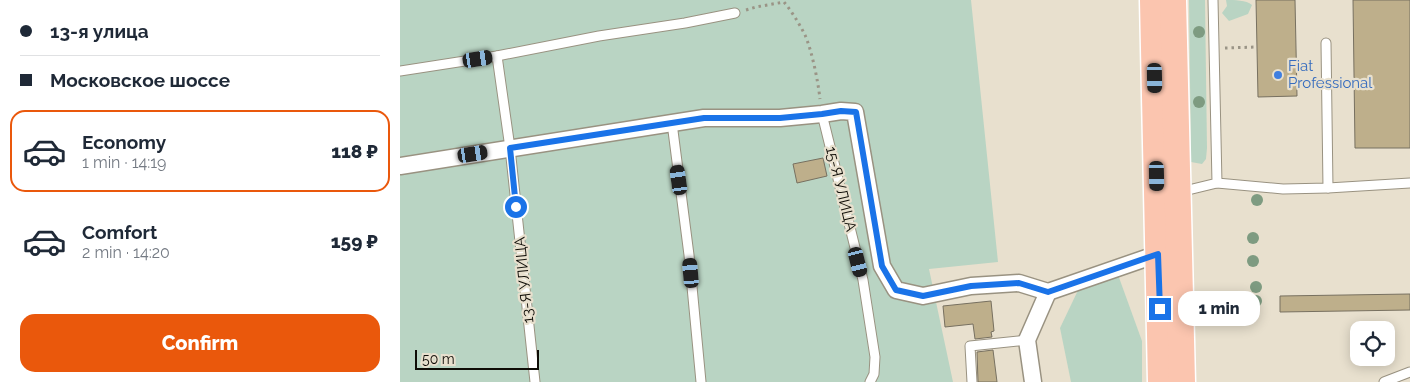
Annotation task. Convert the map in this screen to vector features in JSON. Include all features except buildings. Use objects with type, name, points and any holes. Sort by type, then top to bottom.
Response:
[{"type":"main road","points":[[1153,0],[1161,382]]},
{"type":"main road","points":[[1173,0],[1182,382]]},
{"type":"street","points":[[400,166],[704,118],[780,118],[841,111],[856,112],[882,266],[896,290],[923,296],[971,286],[1019,283],[1048,292],[1158,254]]},
{"type":"street","points":[[1033,382],[1027,340],[1048,292]]},
{"type":"lane","points":[[1213,0],[1217,184]]},
{"type":"lane","points":[[400,71],[498,56],[735,13]]},
{"type":"lane","points":[[1326,44],[1328,188]]},
{"type":"lane","name":"13-Я УЛИЦА","points":[[498,56],[510,148],[535,382]]},
{"type":"lane","name":"15-Я УЛИЦА","points":[[822,114],[863,280],[875,357],[874,374],[870,382]]},
{"type":"lane","points":[[672,123],[689,255],[701,382]]},
{"type":"lane","points":[[1177,192],[1217,184],[1283,189],[1410,183]]},
{"type":"lane","points":[[972,382],[970,346],[1027,340]]},
{"type":"lane","points":[[1384,382],[1410,372]]},
{"type":"path","points":[[735,13],[784,2],[794,15],[805,36],[819,89],[822,114]]},
{"type":"path","points":[[1214,48],[1257,47]]},
{"type":"green space","points":[[400,0],[971,0],[998,262],[929,269],[953,382],[400,382]]},
{"type":"green space","points":[[1189,0],[1205,0],[1207,148],[1206,159],[1202,164],[1191,162]]},
{"type":"green space","points":[[1226,0],[1244,1],[1252,5],[1248,14],[1229,21],[1222,13],[1227,6]]},
{"type":"green space","points":[[1117,272],[1142,341],[1142,382],[1071,382],[1060,328],[1081,284]]},
{"type":"place","name":"Fiat Professional","points":[[1278,75]]},
{"type":"route","points":[[516,207],[510,148],[704,118],[780,118],[841,111],[856,112],[882,266],[896,290],[923,296],[971,286],[1019,283],[1048,292],[1158,254],[1160,309]]}]
